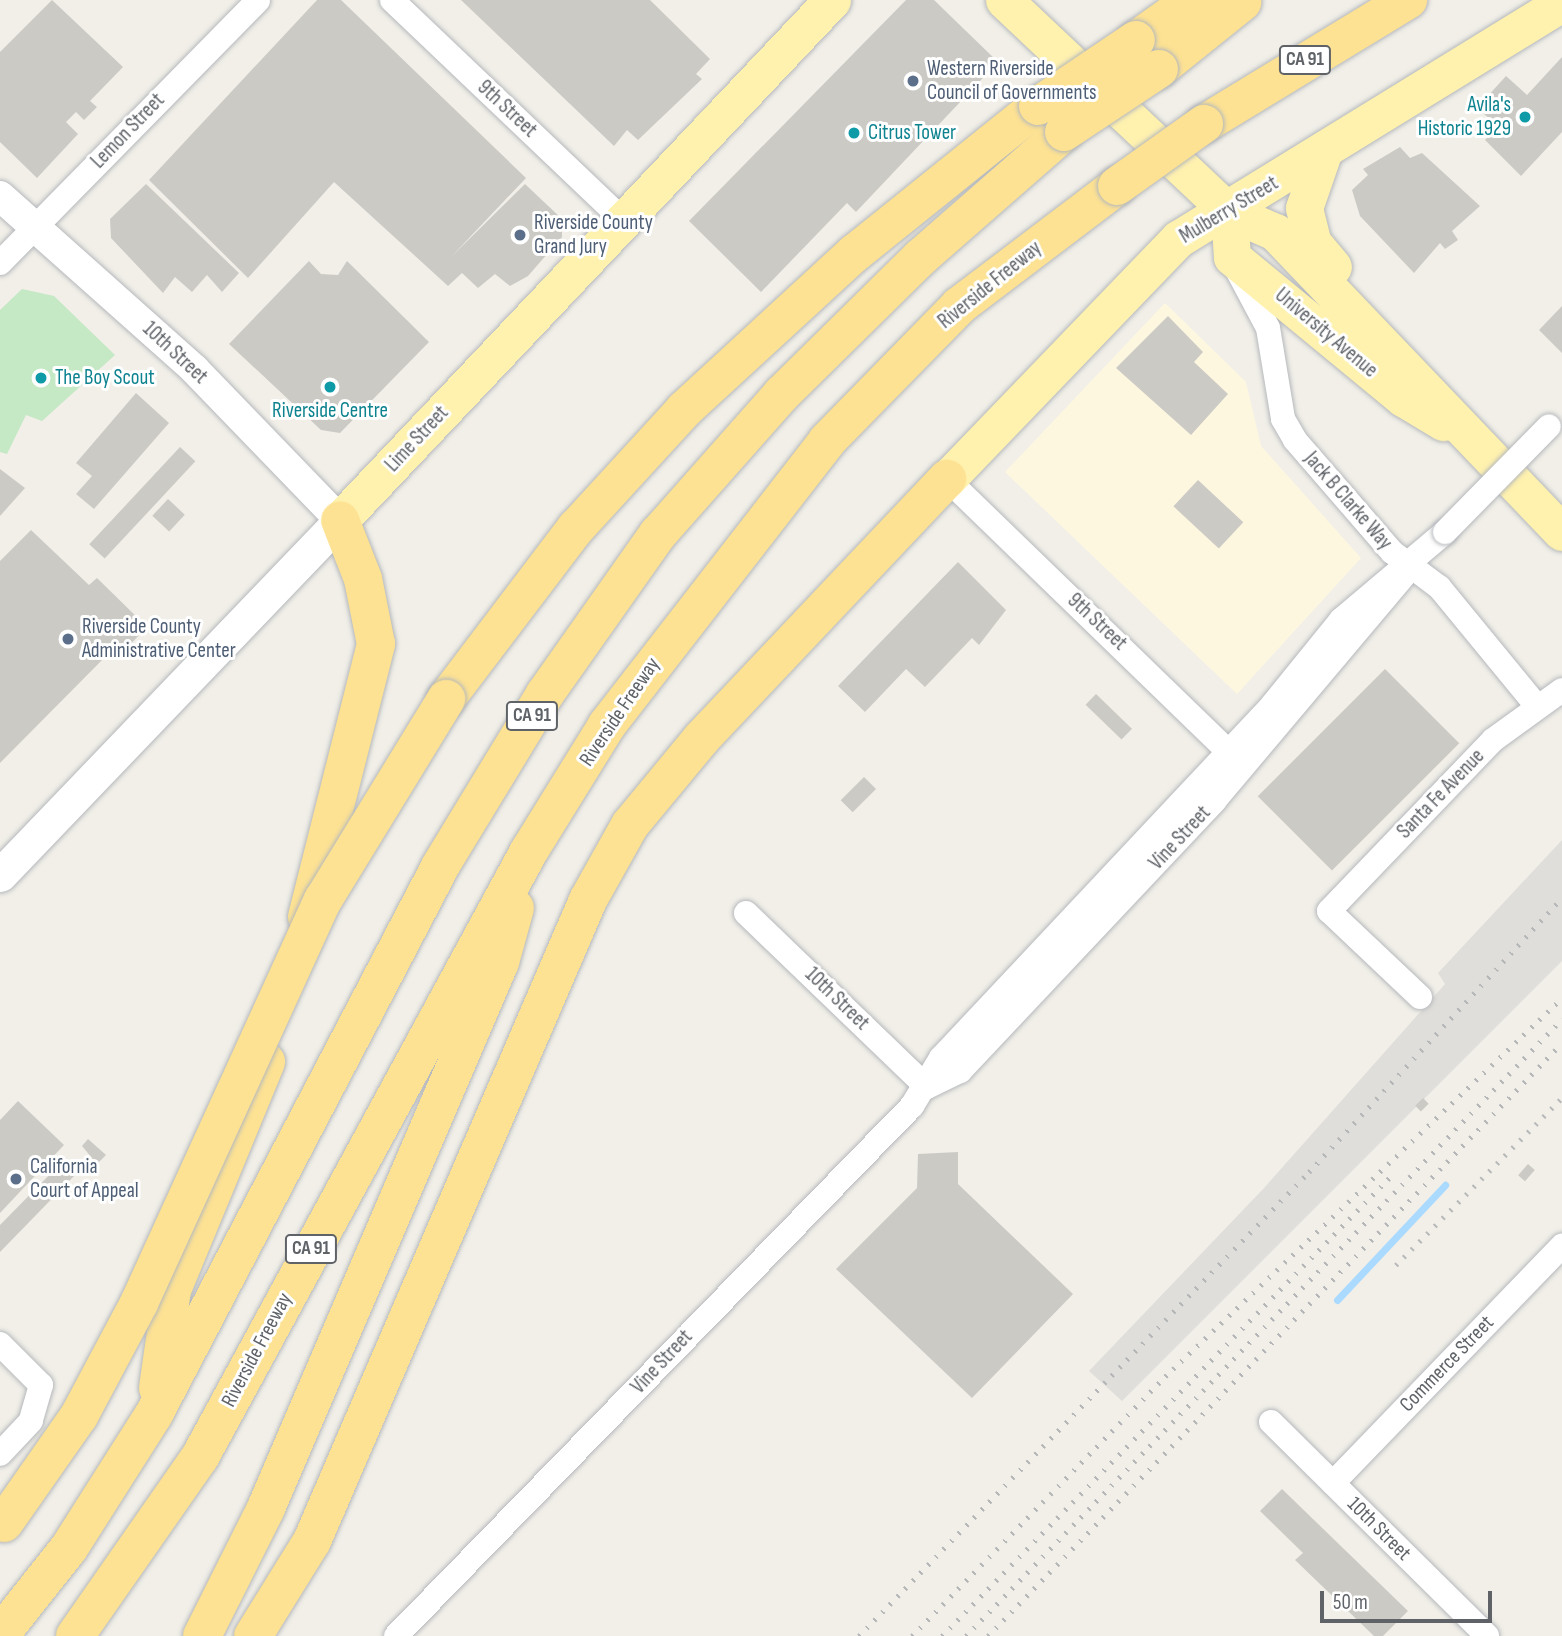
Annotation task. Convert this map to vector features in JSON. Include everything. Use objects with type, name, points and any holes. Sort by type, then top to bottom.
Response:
[{"type":"highway","name":"Riverside Freeway","points":[[75,1636],[200,1457],[530,851],[607,725],[714,578],[827,441],[959,306],[1117,186],[1204,124],[1408,0]]},
{"type":"highway","points":[[2,1525],[79,1416],[139,1303],[323,900],[446,699],[576,528],[684,410],[865,245],[1147,54],[1177,11],[1244,1]]},
{"type":"highway","name":"CA 91","points":[[0,1635],[69,1548],[154,1415],[441,865],[545,694],[658,534],[792,384],[920,258],[1051,119]]},
{"type":"highway","points":[[253,1636],[312,1541],[588,900],[630,825],[702,738],[947,479]]},
{"type":"highway","points":[[154,1415],[172,1290],[279,1024],[376,644],[363,579],[340,520]]},
{"type":"highway","points":[[202,1636],[233,1579],[500,962],[530,851]]},
{"type":"main road","name":"Lime Street","points":[[0,875],[340,520],[621,218],[832,0]]},
{"type":"main road","name":"University Avenue","points":[[1004,0],[1229,212],[1275,232],[1420,379],[1459,431],[1562,532]]},
{"type":"main road","name":"Mulberry Street","points":[[947,479],[1178,239],[1229,212],[1324,150],[1562,4]]},
{"type":"main road","points":[[1324,150],[1304,208],[1306,227],[1353,292],[1355,313]]},
{"type":"main road","points":[[1229,212],[1232,257]]},
{"type":"main road","name":"University Avenue","points":[[1232,257],[1403,398],[1459,431]]},
{"type":"street","name":"Lemon Street","points":[[0,264],[258,0]]},
{"type":"street","name":"9th Street","points":[[391,0],[621,218]]},
{"type":"street","name":"10th Street","points":[[0,196],[37,226],[195,370],[340,520]]},
{"type":"street","name":"Jack B Clarke Way","points":[[1232,257],[1268,328],[1281,409],[1295,440],[1410,566],[1438,587],[1536,705]]},
{"type":"street","name":"Vine Street","points":[[396,1636],[927,1087],[941,1058],[1228,750],[1341,620],[1410,566],[1556,419]]},
{"type":"street","name":"9th Street","points":[[947,479],[1245,768]]},
{"type":"street","name":"Vine Street","points":[[927,1087],[960,1071],[1245,768],[1381,609],[1410,566]]},
{"type":"street","name":"Santa Fe Avenue","points":[[1420,997],[1329,911],[1493,740],[1536,705],[1562,690]]},
{"type":"street","name":"10th Street","points":[[746,912],[927,1087]]},
{"type":"street","name":"Commerce Street","points":[[1333,1483],[1562,1245]]},
{"type":"street","points":[[0,1344],[41,1385],[31,1421],[0,1454]]},
{"type":"street","name":"10th Street","points":[[1271,1422],[1487,1636]]},
{"type":"shaded area","points":[[1165,303],[1246,382],[1261,446],[1361,558],[1237,694],[1005,472]]},
{"type":"shaded area","points":[[1562,840],[1562,961],[1122,1401],[1089,1371],[1265,1187],[1445,984],[1438,973]]},
{"type":"green space","points":[[22,289],[54,296],[115,355],[42,421],[26,415],[7,454],[0,452],[0,310]]},
{"type":"building","points":[[52,0],[123,67],[90,101],[97,107],[84,120],[76,112],[66,122],[78,134],[37,178],[0,142],[0,52]]},
{"type":"building","points":[[317,0],[341,0],[526,178],[452,256],[525,184],[562,219],[562,237],[528,276],[510,286],[495,274],[478,288],[462,273],[448,286],[334,182],[248,278],[149,180]]},
{"type":"building","points":[[461,0],[650,0],[710,59],[696,74],[702,79],[638,140],[627,130],[614,146]]},
{"type":"building","name":"Citrus Tower","points":[[906,0],[934,0],[998,62],[856,212],[847,203],[761,292],[689,221]]},
{"type":"building","name":"Avila's Historic 1929","points":[[1562,57],[1562,132],[1521,176],[1485,140],[1498,126],[1477,108],[1506,76],[1527,95]]},
{"type":"building","points":[[1400,147],[1410,158],[1422,153],[1480,206],[1452,231],[1458,240],[1445,249],[1440,243],[1414,273],[1360,216],[1352,190],[1368,175],[1363,169]]},
{"type":"building","points":[[146,184],[239,273],[222,292],[207,275],[192,292],[175,277],[163,293],[111,238],[110,219]]},
{"type":"building","name":"Riverside Centre","points":[[309,261],[321,274],[338,275],[347,261],[429,342],[340,433],[321,430],[229,344]]},
{"type":"building","points":[[1562,306],[1562,353],[1539,330]]},
{"type":"building","points":[[1168,316],[1203,352],[1194,362],[1228,394],[1191,435],[1116,368]]},
{"type":"building","points":[[136,393],[169,423],[94,509],[76,494],[92,476],[76,463]]},
{"type":"building","points":[[180,447],[195,461],[105,559],[89,544]]},
{"type":"building","points":[[0,469],[25,488],[0,516]]},
{"type":"building","points":[[1198,480],[1243,522],[1219,549],[1173,506]]},
{"type":"building","points":[[168,499],[185,515],[169,532],[152,516]]},
{"type":"building","name":"Riverside County Administrative Center","points":[[31,530],[89,585],[97,578],[147,627],[118,657],[111,651],[0,763],[0,561]]},
{"type":"building","points":[[958,562],[1006,610],[979,645],[972,638],[925,687],[906,669],[865,712],[838,686]]},
{"type":"building","points":[[1385,669],[1459,743],[1332,871],[1258,796]]},
{"type":"building","points":[[1096,694],[1132,729],[1122,740],[1086,705]]},
{"type":"building","points":[[864,777],[876,789],[853,812],[841,800]]},
{"type":"building","points":[[1423,1098],[1429,1104],[1421,1111],[1415,1106]]},
{"type":"building","name":"California Court of Appeal","points":[[18,1101],[64,1145],[0,1213],[0,1120]]},
{"type":"building","points":[[88,1139],[106,1155],[97,1164],[82,1146]]},
{"type":"building","points":[[958,1152],[958,1184],[1073,1294],[972,1398],[836,1269],[917,1188],[918,1154]]},
{"type":"building","points":[[63,1161],[76,1174],[0,1252],[0,1225]]},
{"type":"building","points":[[1528,1164],[1535,1170],[1525,1181],[1518,1175]]},
{"type":"building","points":[[1282,1489],[1408,1611],[1383,1636],[1374,1636],[1295,1560],[1303,1553],[1260,1511]]},
{"type":"waterway","points":[[1337,1300],[1445,1185]]},
{"type":"railway","points":[[859,1636],[1309,1172],[1562,898]]},
{"type":"railway","points":[[912,1636],[1173,1369],[1562,998]]},
{"type":"railway","points":[[966,1636],[1562,1019]]},
{"type":"railway","points":[[988,1636],[1562,1043]]},
{"type":"railway","points":[[1396,1265],[1562,1098]]},
{"type":"railway","points":[[942,1636],[1392,1175]]},
{"type":"place","name":"Western Riverside Council of Governments","points":[[913,81]]},
{"type":"place","name":"Avila's Historic 1929","points":[[1525,117]]},
{"type":"place","name":"Citrus Tower","points":[[854,133]]},
{"type":"place","name":"Riverside County Grand Jury","points":[[520,235]]},
{"type":"place","name":"The Boy Scout","points":[[41,378]]},
{"type":"place","name":"Riverside Centre","points":[[330,387]]},
{"type":"place","name":"Riverside County Administrative Center","points":[[68,639]]},
{"type":"place","name":"California Court of Appeal","points":[[16,1179]]}]
